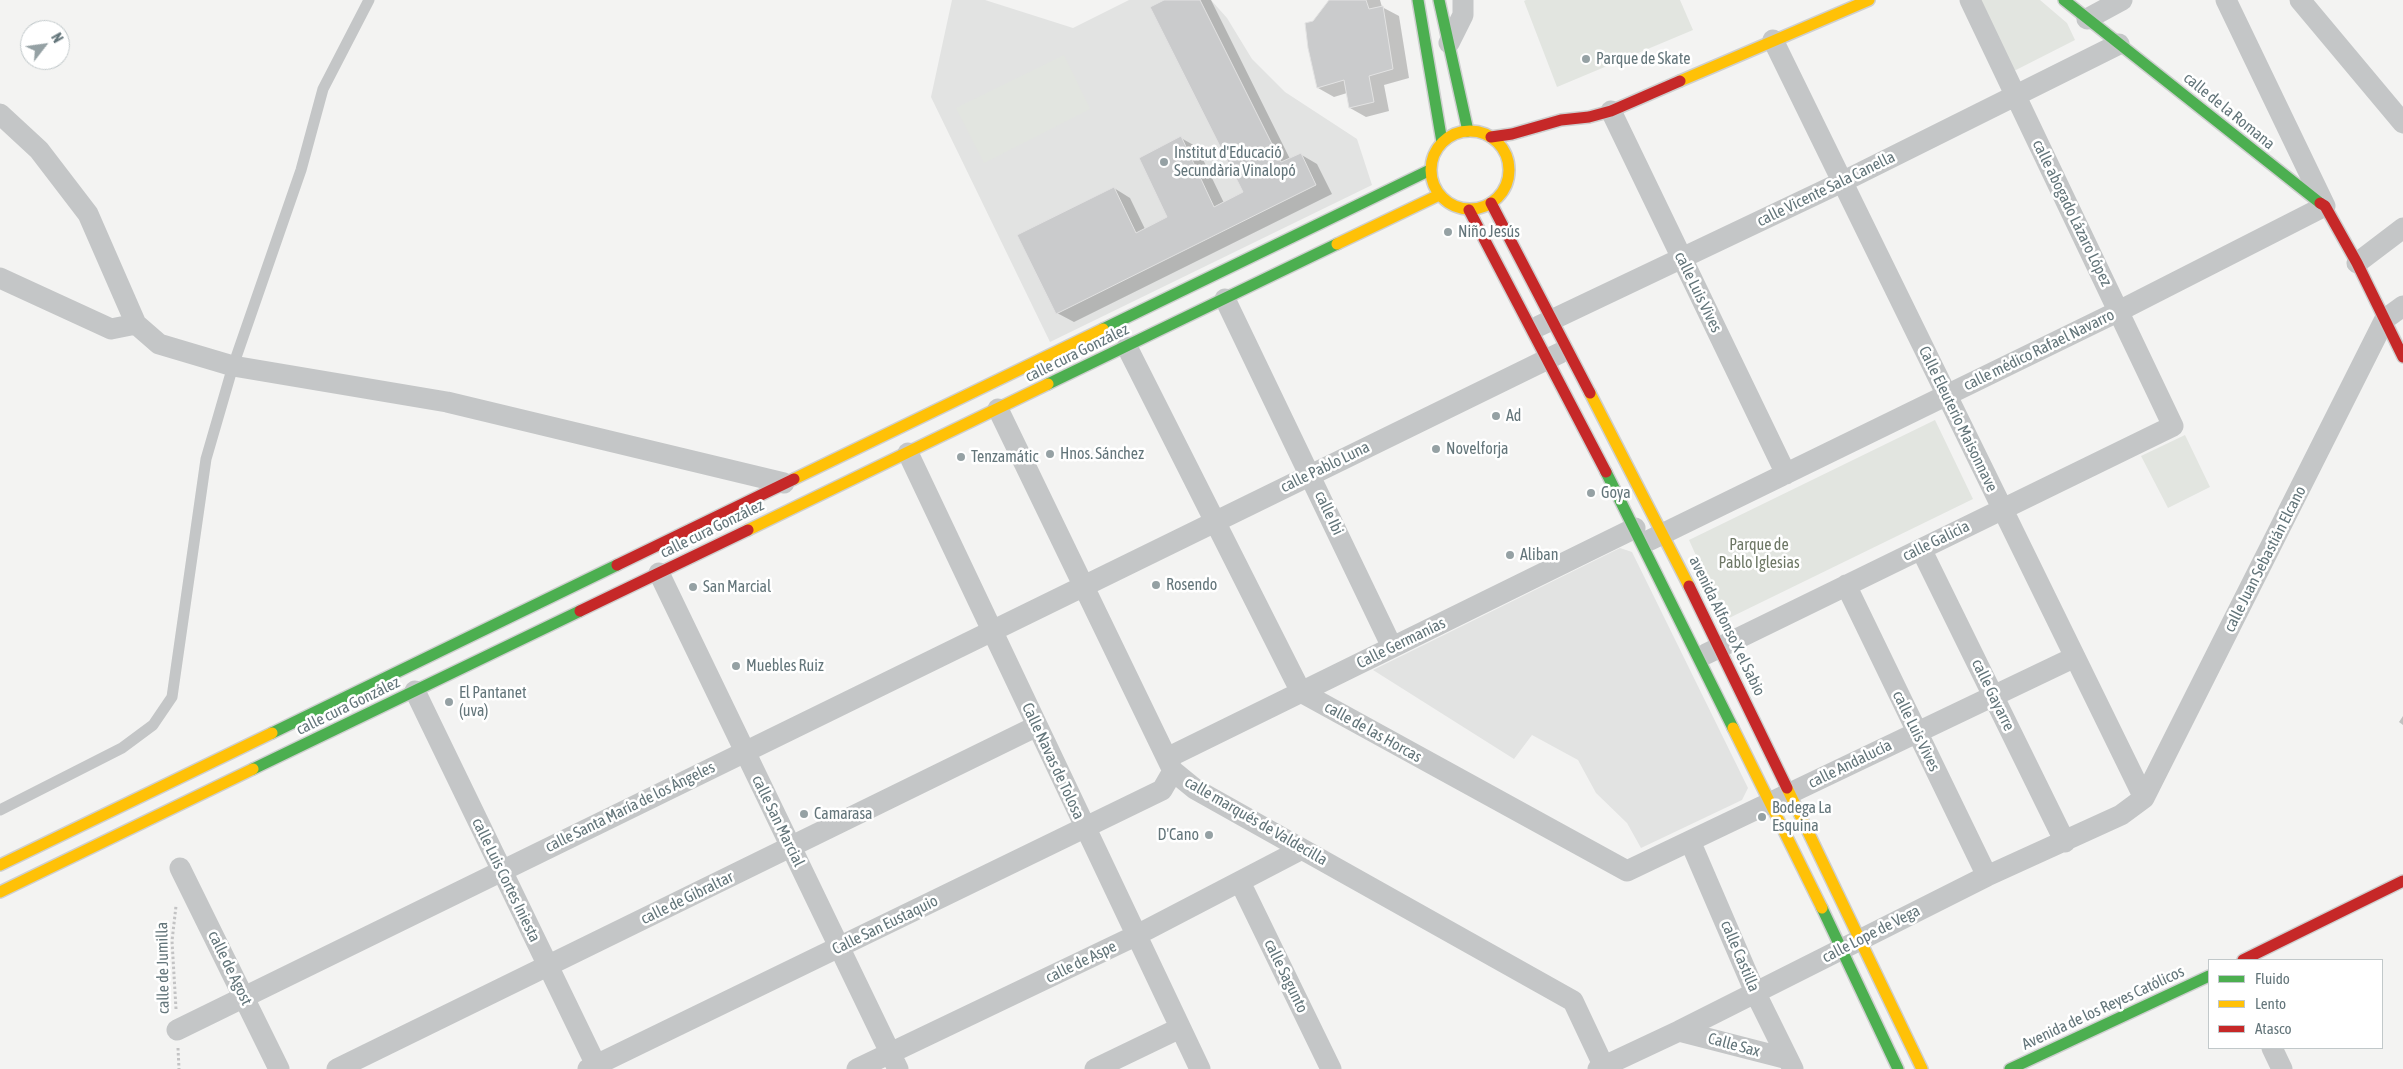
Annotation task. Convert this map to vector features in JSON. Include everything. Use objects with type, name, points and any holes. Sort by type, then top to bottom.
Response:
[{"type":"main road","points":[[1418,0],[1442,142]]},
{"type":"main road","points":[[1439,0],[1468,131]]},
{"type":"main road","points":[[1491,137],[1512,134],[1561,120],[1589,117],[1611,111],[1869,0]]},
{"type":"main road","name":"calle de la Romana","points":[[2064,0],[2326,206],[2357,263],[2403,358]]},
{"type":"main road","points":[[1566,131],[1589,117]]},
{"type":"main road","points":[[1468,131],[1480,132],[1491,137],[1500,145],[1512,161],[1507,182],[1501,194],[1491,203],[1481,208],[1469,210],[1447,203],[1439,195],[1432,183],[1430,170],[1432,160],[1442,142],[1449,136],[1468,131]]},
{"type":"main road","name":"calle cura González","points":[[0,866],[1430,170]]},
{"type":"main road","name":"calle cura González","points":[[0,892],[1439,195]]},
{"type":"main road","name":"avenida Alfonso X el Sabio","points":[[1491,203],[1664,534],[1720,647],[1779,798],[1851,945],[1898,1069]]},
{"type":"main road","name":"avenida Alfonso X el Sabio","points":[[1469,210],[1638,536],[1698,658],[1779,798],[1851,945],[1922,1069]]},
{"type":"main road","points":[[2245,959],[2403,881]]},
{"type":"main road","name":"Avenida de los Reyes Católicos","points":[[2010,1069],[2208,976]]},
{"type":"street","points":[[1449,43],[1463,15],[1463,0]]},
{"type":"street","name":"calle abogado Lázaro López","points":[[1970,0],[2173,426]]},
{"type":"street","points":[[2087,19],[2122,0]]},
{"type":"street","points":[[2226,0],[2326,206]]},
{"type":"street","points":[[2300,0],[2403,124]]},
{"type":"street","name":"Calle Eleuterio Maisonnave","points":[[1773,40],[2144,798]]},
{"type":"street","name":"calle Vicente Sala Canella","points":[[1532,329],[1842,182],[2119,44]]},
{"type":"street","name":"calle Luis Vives","points":[[1611,111],[1786,474]]},
{"type":"street","points":[[0,114],[39,150],[88,214],[136,324],[159,344],[233,366],[447,402],[784,483]]},
{"type":"street","name":"calle médico Rafael Navarro","points":[[1638,536],[1664,534],[2118,311],[2326,206]]},
{"type":"street","points":[[2357,263],[2403,228]]},
{"type":"street","points":[[0,278],[112,328],[136,324]]},
{"type":"street","name":"calle Ibi","points":[[1225,299],[1392,648]]},
{"type":"street","points":[[2385,319],[2403,306]]},
{"type":"street","name":"calle Juan Sebastián Elcano","points":[[2144,798],[2385,319]]},
{"type":"street","points":[[1127,347],[1301,692]]},
{"type":"street","name":"calle Pablo Luna","points":[[1083,585],[1567,350]]},
{"type":"street","name":"calle marqués de Valdecilla","points":[[998,409],[1170,765],[1195,789],[1573,1001],[1602,1068]]},
{"type":"street","name":"calle Galicia","points":[[1698,658],[2173,426]]},
{"type":"street","name":"Calle Navas de Tolosa","points":[[908,452],[1135,936],[1200,1069]]},
{"type":"street","name":"Calle Germanías","points":[[1170,765],[1301,692],[1392,648],[1638,536]]},
{"type":"street","name":"calle Gayarre","points":[[1921,549],[2065,842]]},
{"type":"street","name":"calle San Marcial","points":[[659,573],[894,1061]]},
{"type":"street","name":"calle Santa María de los Ángeles","points":[[177,1030],[1083,585]]},
{"type":"street","name":"calle Luis Vives","points":[[1846,585],[1987,876]]},
{"type":"street","name":"calle Andalucía","points":[[1779,798],[2075,657]]},
{"type":"street","name":"calle Luis Cortes Iniesta","points":[[415,691],[548,966],[594,1068]]},
{"type":"street","name":"calle de las Horcas","points":[[1301,692],[1626,872],[1779,798]]},
{"type":"street","name":"calle de Gibraltar","points":[[336,1069],[1037,726]]},
{"type":"street","name":"Calle San Eustaquio","points":[[594,1068],[1162,790],[1170,765]]},
{"type":"street","name":"calle Lope de Vega","points":[[1602,1068],[1987,876],[2121,815],[2144,798]]},
{"type":"street","name":"calle Castilla","points":[[1690,841],[1755,992],[1791,1064]]},
{"type":"street","name":"calle de Aspe","points":[[857,1069],[894,1061],[1302,849]]},
{"type":"street","name":"calle de Agost","points":[[180,868],[279,1069]]},
{"type":"street","name":"calle Sagunto","points":[[1240,882],[1332,1069]]},
{"type":"street","points":[[1095,1069],[1180,1028]]},
{"type":"street","name":"Calle Sax","points":[[1679,1031],[1791,1064]]},
{"type":"street","points":[[2272,1049],[2282,1069]]},
{"type":"lane","points":[[0,810],[122,748],[154,725],[172,697],[206,459],[233,366],[301,170],[323,89],[369,0]]},
{"type":"path","name":"calle de Jumilla","points":[[176,904],[172,941],[179,1069]]},
{"type":"shaded area","name":"Institut d'Educació Secundària Vinalopó","points":[[952,0],[985,0],[1073,28],[1129,0],[1211,0],[1227,18],[1252,59],[1285,92],[1357,139],[1372,185],[1050,342],[931,97]]},
{"type":"shaded area","points":[[1620,548],[1632,552],[1748,788],[1742,800],[1641,848],[1627,823],[1596,793],[1578,760],[1532,735],[1514,759],[1373,670]]},
{"type":"green space","name":"Parque de Skate","points":[[1680,0],[1693,30],[1557,87],[1524,1]]},
{"type":"green space","points":[[1981,0],[2040,0],[2067,23],[2075,40],[2012,72]]},
{"type":"green space","points":[[1064,55],[1090,109],[984,163],[956,108]]},
{"type":"green space","name":"Parque de Pablo Iglesias","points":[[1935,420],[1973,499],[1725,620],[1689,540]]},
{"type":"green space","points":[[2185,435],[2210,487],[2168,508],[2141,456]]},
{"type":"building","points":[[1164,0],[1200,0],[1281,162],[1301,153],[1316,185],[1056,314],[1017,235],[1114,187],[1136,233],[1167,217],[1139,158],[1181,136],[1214,207],[1243,192],[1150,7]]},
{"type":"building","points":[[1329,0],[1366,0],[1369,9],[1383,6],[1393,69],[1369,76],[1374,102],[1349,108],[1344,80],[1317,88],[1308,48],[1305,23],[1313,21]]},
{"type":"traffic: fast","points":[[1418,0],[1442,142]]},
{"type":"traffic: fast","points":[[1439,0],[1468,131]]},
{"type":"traffic: fast","points":[[2064,0],[2320,203]]},
{"type":"traffic: fast","points":[[1103,329],[1430,170]]},
{"type":"traffic: fast","points":[[1048,384],[1337,244]]},
{"type":"traffic: fast","points":[[1606,472],[1733,728]]},
{"type":"traffic: fast","points":[[272,733],[617,565]]},
{"type":"traffic: fast","points":[[253,769],[580,611]]},
{"type":"traffic: fast","points":[[1822,908],[1898,1069]]},
{"type":"traffic: fast","points":[[2010,1069],[2208,976]]},
{"type":"traffic: slow","points":[[1680,81],[1869,0]]},
{"type":"traffic: slow","points":[[1470,131],[1485,134],[1498,142],[1506,155],[1509,170],[1506,185],[1498,198],[1485,206],[1470,209],[1455,206],[1442,198],[1434,185],[1431,170],[1434,155],[1442,142],[1455,134],[1470,131]]},
{"type":"traffic: slow","points":[[1337,244],[1439,195]]},
{"type":"traffic: slow","points":[[794,479],[1103,329]]},
{"type":"traffic: slow","points":[[748,530],[1048,384]]},
{"type":"traffic: slow","points":[[1590,393],[1689,586]]},
{"type":"traffic: slow","points":[[1733,728],[1822,908]]},
{"type":"traffic: slow","points":[[0,865],[272,733]]},
{"type":"traffic: slow","points":[[0,892],[253,769]]},
{"type":"traffic: slow","points":[[1787,788],[1922,1069]]},
{"type":"traffic: jam","points":[[1491,137],[1512,134],[1561,120],[1589,117],[1611,111],[1680,81]]},
{"type":"traffic: jam","points":[[1491,203],[1590,393]]},
{"type":"traffic: jam","points":[[2320,203],[2325,206],[2357,263],[2403,357]]},
{"type":"traffic: jam","points":[[1469,210],[1606,472]]},
{"type":"traffic: jam","points":[[617,565],[794,479]]},
{"type":"traffic: jam","points":[[580,611],[748,530]]},
{"type":"traffic: jam","points":[[1689,586],[1787,788]]},
{"type":"traffic: jam","points":[[2245,959],[2403,881]]},
{"type":"place","name":"Parque de Skate","points":[[1586,59]]},
{"type":"place","name":"Institut d'Educació Secundària Vinalopó","points":[[1164,162]]},
{"type":"place","name":"Niño Jesús","points":[[1448,232]]},
{"type":"place","name":"Ad","points":[[1496,416]]},
{"type":"place","name":"Novelforja","points":[[1436,449]]},
{"type":"place","name":"Hnos. Sánchez","points":[[1050,454]]},
{"type":"place","name":"Tenzamátic","points":[[961,457]]},
{"type":"place","name":"Goya","points":[[1591,493]]},
{"type":"place","name":"Aliban","points":[[1510,555]]},
{"type":"place","name":"Rosendo","points":[[1156,585]]},
{"type":"place","name":"San Marcial","points":[[693,587]]},
{"type":"place","name":"Muebles Ruiz","points":[[736,666]]},
{"type":"place","name":"El Pantanet (uva)","points":[[449,702]]},
{"type":"place","name":"Camarasa","points":[[804,814]]},
{"type":"place","name":"Bodega La Esquina","points":[[1762,817]]},
{"type":"place","name":"D'Cano","points":[[1209,835]]}]
